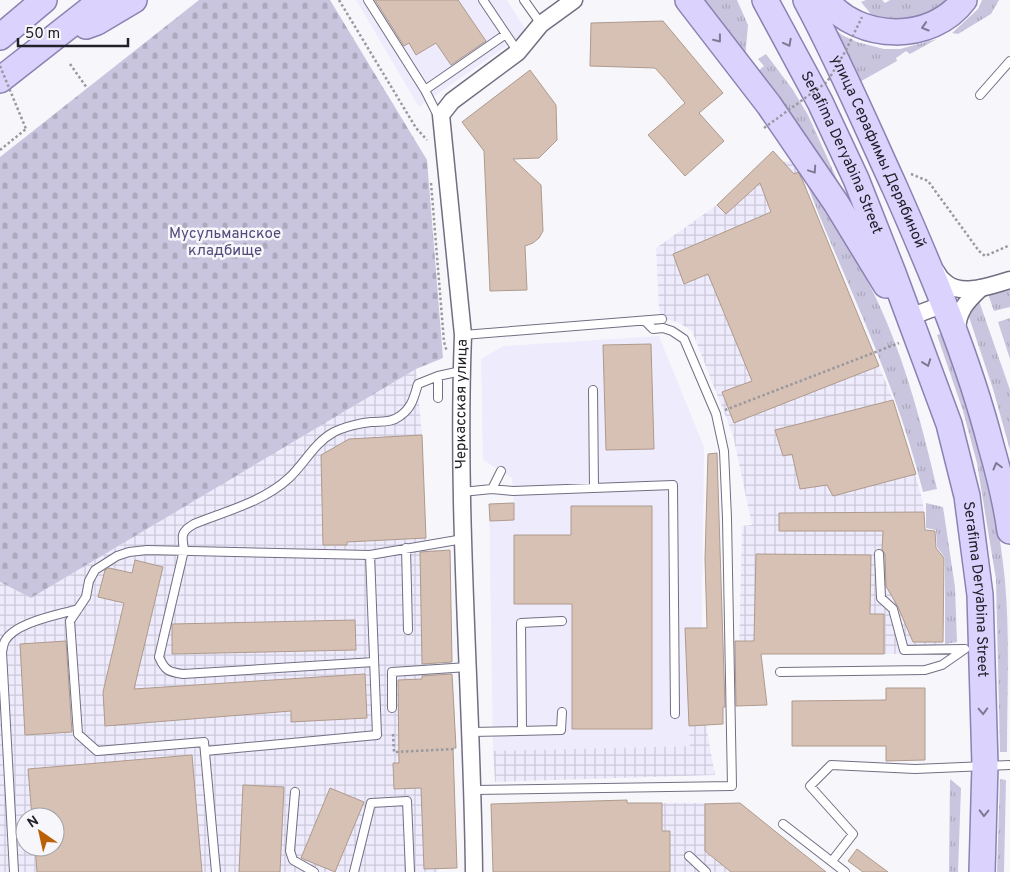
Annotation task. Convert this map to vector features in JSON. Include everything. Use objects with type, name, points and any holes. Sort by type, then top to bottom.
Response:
[{"type":"main road","points":[[0,80],[102,0]]},
{"type":"main road","points":[[55,37],[97,22],[134,0]]},
{"type":"main road","points":[[688,0],[769,105],[836,203],[882,279],[909,315]]},
{"type":"main road","name":"Serafima Deryabina Street","points":[[765,0],[820,102],[856,179],[949,424],[967,496],[980,595],[973,649],[985,765],[982,872]]},
{"type":"main road","name":"улица Серафимы Дерябиной","points":[[806,0],[834,52],[925,256],[944,304]]},
{"type":"main road","points":[[826,0],[854,24],[869,29],[889,32],[918,30],[938,23],[950,15],[964,0]]},
{"type":"main road","points":[[0,37],[41,2]]},
{"type":"main road","points":[[944,304],[985,422],[1007,505],[1010,531]]},
{"type":"street","points":[[441,116],[452,102],[518,52],[541,24],[574,0]]},
{"type":"street","name":"Черкасская улица","points":[[441,116],[463,335],[457,372],[473,790],[474,872]]},
{"type":"street","points":[[925,256],[945,283],[959,289],[981,288],[1010,280]]},
{"type":"street","points":[[957,338],[957,321],[960,312],[966,302],[981,288]]},
{"type":"street","points":[[909,315],[944,304]]},
{"type":"lane","points":[[368,0],[437,114],[441,116]]},
{"type":"lane","points":[[483,0],[518,52]]},
{"type":"lane","points":[[524,0],[541,24]]},
{"type":"lane","points":[[424,90],[506,34]]},
{"type":"lane","points":[[980,95],[1010,61]]},
{"type":"lane","points":[[463,335],[662,319]]},
{"type":"lane","points":[[473,790],[732,786],[724,450],[716,414],[684,339],[672,330],[663,328],[653,329],[645,321]]},
{"type":"lane","points":[[374,662],[184,674],[170,672],[163,666],[159,658],[184,550],[182,537],[186,528],[262,497],[276,488],[297,470],[314,448],[334,432],[370,422],[392,421],[412,405],[418,384],[438,376],[457,372]]},
{"type":"lane","points":[[438,376],[438,398]]},
{"type":"lane","points":[[593,390],[594,488]]},
{"type":"lane","points":[[492,489],[501,471]]},
{"type":"lane","points":[[462,492],[492,489],[513,491],[673,485],[675,714]]},
{"type":"lane","points":[[216,872],[204,742],[97,750],[78,734],[70,621],[86,597],[89,581],[95,570],[116,556],[146,550],[370,554],[463,539]]},
{"type":"lane","points":[[406,548],[408,630]]},
{"type":"lane","points":[[205,751],[377,735],[370,554]]},
{"type":"lane","points":[[879,554],[881,598],[893,609],[904,650],[973,649]]},
{"type":"lane","points":[[14,872],[3,742],[2,652],[5,641],[14,630],[32,622],[78,609]]},
{"type":"lane","points":[[522,731],[521,623],[562,621]]},
{"type":"lane","points":[[780,672],[925,670],[942,665],[973,649]]},
{"type":"lane","points":[[392,708],[392,672],[468,667]]},
{"type":"lane","points":[[471,732],[561,730],[562,712]]},
{"type":"lane","points":[[832,861],[853,834],[810,786],[831,765],[915,769],[1010,764]]},
{"type":"lane","points":[[295,792],[290,851],[294,860],[314,872]]},
{"type":"lane","points":[[354,872],[371,803],[406,801],[410,872]]},
{"type":"lane","points":[[784,824],[845,872]]},
{"type":"lane","points":[[689,856],[706,872]]},
{"type":"path","points":[[339,0],[416,128],[427,140]]},
{"type":"path","points":[[764,128],[827,82],[862,17]]},
{"type":"path","points":[[70,64],[87,88]]},
{"type":"path","points":[[0,66],[26,129],[0,150]]},
{"type":"path","points":[[907,173],[928,181],[979,251],[985,256],[1010,245]]},
{"type":"path","points":[[430,179],[444,342],[457,372]]},
{"type":"path","points":[[716,414],[903,341]]},
{"type":"path","points":[[393,734],[394,752],[453,750]]},
{"type":"shaded area","points":[[356,0],[507,0],[527,32],[419,107]]},
{"type":"shaded area","points":[[773,151],[783,162],[795,161],[893,400],[922,498],[925,530],[935,531],[936,548],[944,558],[943,642],[940,649],[925,654],[739,654],[742,526],[752,525],[733,435],[692,331],[678,322],[662,319],[659,309],[656,248],[717,205]]},
{"type":"shaded area","points":[[659,336],[704,447],[702,628],[706,725],[689,726],[690,746],[493,751],[489,504],[514,503],[512,478],[483,460],[481,359],[503,346]]},
{"type":"shaded area","points":[[416,369],[422,435],[426,550],[450,550],[452,678],[456,748],[453,748],[457,868],[438,869],[438,872],[0,872],[0,582],[31,598]]},
{"type":"shaded area","points":[[706,725],[715,775],[495,782],[493,751],[690,746],[689,726]]},
{"type":"shaded area","points":[[641,803],[740,803],[826,872],[641,872]]},
{"type":"green space","name":"Мусульманское кладбище","points":[[199,0],[330,0],[427,160],[443,358],[416,369],[31,598],[0,582],[0,157]]},
{"type":"green space","points":[[698,0],[737,0],[748,25],[745,59]]},
{"type":"green space","points":[[866,0],[882,0],[885,3],[890,0],[953,0],[927,19],[870,21],[870,13],[861,2]]},
{"type":"green space","points":[[982,0],[999,0],[991,14],[958,34],[952,33],[978,9]]},
{"type":"green space","points":[[826,21],[842,35],[857,42],[884,49],[900,49],[937,39],[910,54],[906,51],[896,58],[897,61],[856,84]]},
{"type":"green space","points":[[766,54],[793,90],[808,115],[845,197],[757,72],[764,66],[758,59]]},
{"type":"green space","points":[[803,173],[854,256],[881,308],[901,359],[937,489],[923,492],[910,444],[885,373]]},
{"type":"green space","points":[[1010,289],[1010,307],[994,311],[988,294]]},
{"type":"green space","points":[[979,301],[1010,390],[1010,450],[993,389],[967,311]]},
{"type":"green space","points":[[1010,318],[1010,359],[998,322]]},
{"type":"green space","points":[[945,332],[965,393],[990,486],[1001,549],[1007,624],[1007,752],[1000,752],[996,579],[977,463],[963,411],[937,335]]},
{"type":"green space","points":[[926,503],[943,507],[955,587],[957,642],[945,644],[945,558],[937,547],[936,530],[926,528]]},
{"type":"green space","points":[[950,779],[961,788],[958,872],[949,872]]},
{"type":"green space","points":[[1000,779],[1006,780],[1004,872],[997,872]]},
{"type":"building","points":[[375,0],[458,0],[486,41],[451,65],[436,43],[416,55],[409,43],[404,46]]},
{"type":"building","points":[[663,21],[723,93],[699,113],[724,141],[685,176],[648,135],[685,103],[665,79],[655,68],[590,66],[591,23]]},
{"type":"building","points":[[530,70],[556,105],[557,140],[539,158],[513,159],[541,185],[543,231],[533,243],[525,246],[527,290],[490,291],[484,151],[462,122]]},
{"type":"building","points":[[773,151],[794,174],[798,172],[802,179],[879,366],[734,423],[722,392],[752,381],[708,274],[684,284],[673,254],[771,212],[760,183],[726,214],[717,205]]},
{"type":"building","points":[[651,344],[654,449],[606,450],[603,345]]},
{"type":"building","points":[[893,400],[916,474],[833,496],[827,485],[800,489],[792,454],[783,456],[775,430]]},
{"type":"building","points":[[422,435],[426,538],[347,542],[347,545],[323,545],[321,455],[349,439]]},
{"type":"building","points":[[717,453],[725,707],[723,707],[723,724],[689,726],[685,628],[707,628],[705,559],[708,454]]},
{"type":"building","points":[[514,503],[514,520],[490,521],[489,504]]},
{"type":"building","points":[[571,506],[652,506],[652,729],[572,729],[572,604],[514,604],[514,535],[571,535]]},
{"type":"building","points":[[924,512],[925,530],[935,531],[936,548],[944,558],[943,642],[913,642],[898,607],[886,586],[885,554],[882,550],[883,531],[779,531],[779,513]]},
{"type":"building","points":[[450,550],[452,662],[422,664],[420,552]]},
{"type":"building","points":[[756,554],[871,555],[870,614],[884,614],[884,654],[761,654],[767,705],[736,706],[735,641],[754,641]]},
{"type":"building","points":[[135,560],[163,567],[134,689],[365,674],[367,718],[291,722],[291,711],[105,726],[103,692],[124,603],[98,597],[105,570],[109,568],[132,573]]},
{"type":"building","points":[[355,620],[356,650],[172,654],[172,624]]},
{"type":"building","points":[[66,641],[72,732],[25,735],[20,644]]},
{"type":"building","points":[[452,674],[456,748],[453,748],[457,868],[424,869],[421,788],[394,789],[393,763],[399,763],[398,680],[422,679],[422,676]]},
{"type":"building","points":[[886,688],[925,688],[925,760],[886,761],[886,746],[792,746],[792,701],[886,700]]},
{"type":"building","points":[[192,755],[202,872],[37,872],[36,857],[65,857],[65,807],[31,807],[28,769]]},
{"type":"building","points":[[243,785],[284,787],[280,872],[239,872]]},
{"type":"building","points":[[330,788],[364,802],[335,872],[301,858]]},
{"type":"building","points":[[627,800],[627,803],[662,803],[662,831],[670,831],[670,872],[493,872],[491,804]]},
{"type":"building","points":[[740,803],[826,872],[731,872],[705,851],[705,804]]},
{"type":"building","points":[[857,849],[888,872],[863,872],[848,861]]}]
